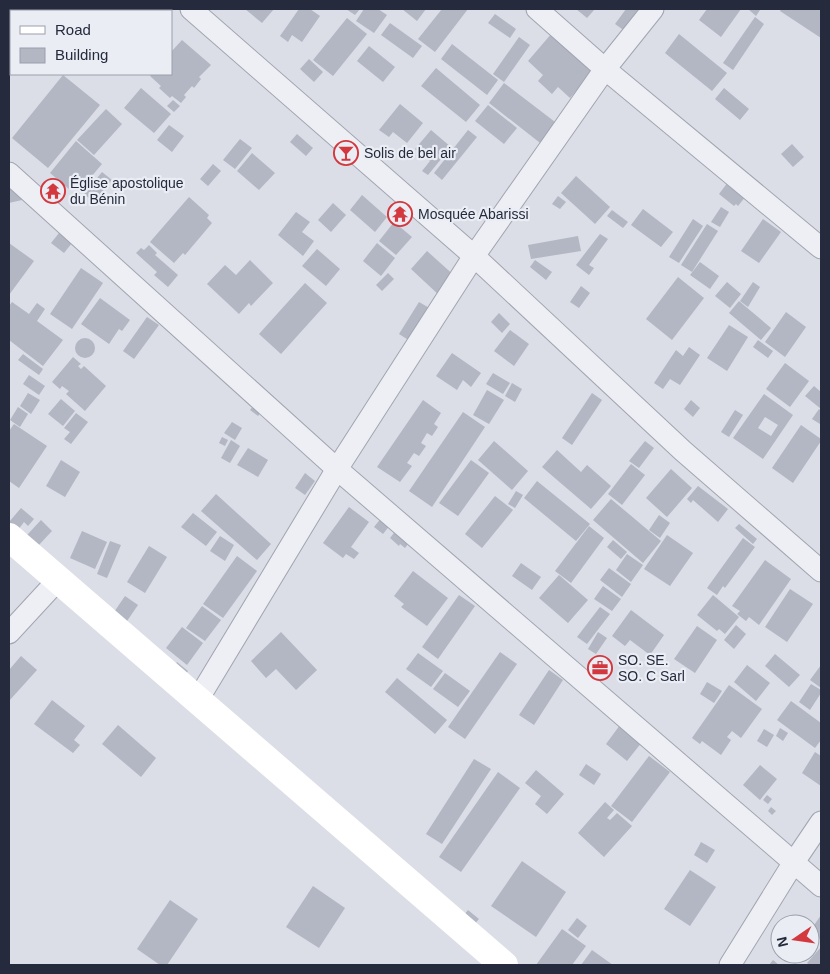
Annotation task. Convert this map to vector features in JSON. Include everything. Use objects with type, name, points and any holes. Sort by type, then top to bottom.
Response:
[{"type":"street","points":[[192,9],[474,256],[683,451],[821,571]]},
{"type":"street","points":[[537,9],[605,69],[821,248]]},
{"type":"street","points":[[198,701],[336,469],[474,256],[605,69],[653,9]]},
{"type":"street","points":[[9,173],[336,469],[821,886]]},
{"type":"street","points":[[9,538],[504,965]]},
{"type":"street","points":[[9,633],[57,581]]},
{"type":"street","points":[[730,965],[821,822]]},
{"type":"building","points":[[13,9],[56,10],[14,10]]},
{"type":"building","points":[[75,9],[109,9],[108,10]]},
{"type":"building","points":[[245,9],[274,9],[262,23]]},
{"type":"building","points":[[299,9],[310,9],[320,16],[302,42],[292,35],[288,42],[280,36]]},
{"type":"building","points":[[346,9],[360,9],[355,15]]},
{"type":"building","points":[[364,9],[378,9],[387,15],[374,33],[356,21]]},
{"type":"building","points":[[402,9],[426,9],[417,21]]},
{"type":"building","points":[[442,9],[468,9],[435,52],[418,39]]},
{"type":"building","points":[[576,9],[595,9],[587,18]]},
{"type":"building","points":[[626,9],[639,9],[629,34],[615,24]]},
{"type":"building","points":[[707,9],[741,9],[721,37],[699,20]]},
{"type":"building","points":[[748,9],[758,9],[760,10],[756,16]]},
{"type":"building","points":[[781,9],[821,9],[821,38],[780,11]]},
{"type":"building","points":[[495,14],[516,29],[510,38],[488,23]]},
{"type":"building","points":[[755,17],[764,24],[733,70],[723,63]]},
{"type":"building","points":[[347,18],[367,34],[333,76],[313,60]]},
{"type":"building","points":[[390,23],[422,46],[413,58],[381,35]]},
{"type":"building","points":[[552,33],[594,70],[570,98],[558,87],[552,94],[538,81],[543,75],[528,61]]},
{"type":"building","points":[[679,34],[727,73],[712,91],[665,53]]},
{"type":"building","points":[[519,37],[530,45],[504,82],[493,74]]},
{"type":"building","points":[[182,40],[211,65],[199,77],[201,79],[194,88],[192,86],[184,95],[186,97],[181,103],[172,96],[170,98],[150,76],[172,75],[172,51]]},
{"type":"building","points":[[452,44],[498,80],[487,95],[441,59]]},
{"type":"building","points":[[369,46],[395,67],[383,82],[357,61]]},
{"type":"building","points":[[309,59],[323,72],[314,82],[300,69]]},
{"type":"building","points":[[436,68],[480,105],[466,122],[421,86]]},
{"type":"building","points":[[63,75],[100,105],[48,168],[12,138]]},
{"type":"building","points":[[504,83],[559,125],[544,146],[489,103]]},
{"type":"building","points":[[141,88],[171,114],[154,133],[124,108]]},
{"type":"building","points":[[724,88],[749,109],[740,120],[715,99]]},
{"type":"building","points":[[173,100],[180,106],[174,112],[167,106]]},
{"type":"building","points":[[400,104],[423,123],[407,143],[393,132],[389,137],[379,130]]},
{"type":"building","points":[[488,105],[517,128],[504,144],[475,121]]},
{"type":"building","points":[[106,109],[122,124],[94,155],[77,140]]},
{"type":"building","points":[[169,125],[184,136],[172,152],[157,140]]},
{"type":"building","points":[[431,130],[451,147],[428,175],[422,171],[430,161],[415,149]]},
{"type":"building","points":[[468,130],[477,137],[442,180],[434,173]]},
{"type":"building","points":[[297,134],[313,148],[306,156],[290,142]]},
{"type":"building","points":[[240,139],[252,148],[235,169],[223,160]]},
{"type":"building","points":[[76,141],[102,164],[80,190],[73,185],[69,189],[50,173]]},
{"type":"building","points":[[792,144],[804,157],[793,167],[781,154]]},
{"type":"building","points":[[252,153],[275,173],[259,190],[237,171]]},
{"type":"building","points":[[213,164],[221,171],[208,186],[200,179]]},
{"type":"building","points":[[102,172],[112,180],[94,202],[84,194]]},
{"type":"building","points":[[576,176],[610,207],[595,224],[561,193]]},
{"type":"building","points":[[728,182],[746,196],[738,206],[736,204],[734,206],[719,194]]},
{"type":"building","points":[[9,185],[22,200],[9,203]]},
{"type":"building","points":[[362,195],[387,217],[375,232],[350,210]]},
{"type":"building","points":[[558,196],[566,202],[560,209],[552,204]]},
{"type":"building","points":[[189,197],[209,215],[207,218],[212,223],[185,255],[183,253],[174,263],[150,242]]},
{"type":"building","points":[[333,203],[346,215],[331,232],[318,220]]},
{"type":"building","points":[[721,207],[729,212],[720,227],[711,222]]},
{"type":"building","points":[[643,209],[673,232],[661,247],[631,225]]},
{"type":"building","points":[[612,210],[628,222],[623,228],[607,216]]},
{"type":"building","points":[[296,212],[310,222],[302,232],[314,241],[303,256],[278,235]]},
{"type":"building","points":[[693,219],[703,226],[679,263],[669,257]]},
{"type":"building","points":[[763,219],[781,232],[759,263],[741,251]]},
{"type":"building","points":[[394,222],[412,237],[396,255],[379,241]]},
{"type":"building","points":[[707,224],[718,231],[692,272],[681,265]]},
{"type":"building","points":[[59,233],[72,243],[64,253],[51,243]]},
{"type":"building","points":[[600,234],[608,239],[589,265],[594,268],[589,275],[576,265]]},
{"type":"building","points":[[578,236],[581,251],[531,259],[528,245]]},
{"type":"building","points":[[9,243],[34,261],[9,295]]},
{"type":"building","points":[[377,243],[395,258],[381,276],[363,261]]},
{"type":"building","points":[[149,245],[157,253],[155,255],[178,275],[168,287],[154,275],[157,272],[136,253],[141,248],[144,250]]},
{"type":"building","points":[[317,249],[340,269],[326,286],[302,266]]},
{"type":"building","points":[[427,251],[457,278],[440,296],[411,269]]},
{"type":"building","points":[[250,260],[273,283],[251,306],[249,303],[239,314],[207,284],[225,265],[236,275]]},
{"type":"building","points":[[535,260],[552,272],[546,280],[530,267]]},
{"type":"building","points":[[700,262],[719,276],[710,289],[690,275]]},
{"type":"building","points":[[81,268],[103,283],[72,329],[50,314]]},
{"type":"building","points":[[388,273],[394,279],[382,291],[376,285]]},
{"type":"building","points":[[678,277],[704,298],[672,340],[646,319]]},
{"type":"building","points":[[727,282],[741,294],[730,308],[715,296]]},
{"type":"building","points":[[753,282],[760,287],[748,307],[740,301]]},
{"type":"building","points":[[305,283],[327,303],[281,354],[259,334]]},
{"type":"building","points":[[581,286],[590,293],[579,308],[570,302]]},
{"type":"building","points":[[100,298],[130,320],[122,331],[119,329],[109,344],[81,324]]},
{"type":"building","points":[[739,301],[771,328],[761,340],[729,313]]},
{"type":"building","points":[[12,302],[29,314],[37,303],[45,309],[37,321],[63,340],[43,366],[9,340],[9,306]]},
{"type":"building","points":[[419,302],[438,313],[418,346],[399,334]]},
{"type":"building","points":[[786,312],[806,327],[785,357],[765,342]]},
{"type":"building","points":[[499,313],[510,324],[502,333],[491,322]]},
{"type":"building","points":[[147,317],[159,325],[134,359],[123,351]]},
{"type":"building","points":[[729,325],[748,337],[727,371],[707,358]]},
{"type":"building","points":[[510,330],[529,344],[514,366],[494,351]]},
{"type":"building","points":[[85,338],[92,341],[95,348],[92,355],[85,358],[78,355],[75,348],[78,341]]},
{"type":"building","points":[[758,340],[773,351],[768,358],[753,347]]},
{"type":"building","points":[[689,347],[700,355],[680,385],[670,379],[663,389],[654,383],[676,350],[683,356]]},
{"type":"building","points":[[452,353],[481,373],[471,387],[463,380],[457,390],[436,376]]},
{"type":"building","points":[[23,354],[43,369],[39,375],[18,360]]},
{"type":"building","points":[[73,357],[81,364],[78,366],[81,369],[84,366],[106,386],[85,411],[66,394],[69,391],[62,386],[60,389],[52,382]]},
{"type":"building","points":[[785,363],[809,381],[790,407],[766,389]]},
{"type":"building","points":[[493,373],[510,383],[503,394],[486,384]]},
{"type":"building","points":[[29,375],[45,386],[39,395],[23,384]]},
{"type":"building","points":[[512,383],[522,389],[515,402],[505,396]]},
{"type":"building","points":[[814,386],[821,392],[821,409],[805,396]]},
{"type":"building","points":[[487,390],[504,400],[489,424],[473,415]]},
{"type":"building","points":[[28,393],[40,400],[31,414],[20,406]]},
{"type":"building","points":[[592,393],[602,400],[572,445],[562,438]]},
{"type":"building","points":[[764,394],[793,415],[763,459],[733,438]],"holes":[[[765,417],[778,425],[771,436],[758,428]]]},
{"type":"building","points":[[61,399],[75,411],[63,426],[48,414]]},
{"type":"building","points":[[258,400],[266,406],[258,416],[250,410]]},
{"type":"building","points":[[423,400],[441,413],[434,424],[438,427],[432,436],[427,433],[421,443],[426,446],[419,456],[414,453],[407,463],[412,466],[400,482],[377,467]]},
{"type":"building","points":[[691,400],[700,408],[693,417],[684,409]]},
{"type":"building","points":[[18,407],[28,414],[20,427],[10,420]]},
{"type":"building","points":[[819,409],[821,411],[820,424],[812,419]]},
{"type":"building","points":[[735,410],[743,415],[729,437],[721,432]]},
{"type":"building","points":[[463,412],[485,427],[432,507],[409,491]]},
{"type":"building","points":[[76,413],[88,422],[71,444],[64,439],[70,432],[64,428]]},
{"type":"building","points":[[232,422],[242,428],[235,440],[224,433]]},
{"type":"building","points":[[14,424],[47,446],[19,488],[9,481],[9,431]]},
{"type":"building","points":[[801,425],[821,439],[821,441],[793,483],[772,468]]},
{"type":"building","points":[[222,437],[228,440],[225,446],[219,443]]},
{"type":"building","points":[[231,440],[240,446],[230,463],[221,458]]},
{"type":"building","points":[[494,441],[528,471],[512,490],[478,460]]},
{"type":"building","points":[[645,441],[654,448],[639,468],[629,461]]},
{"type":"building","points":[[248,448],[268,460],[258,477],[237,465]]},
{"type":"building","points":[[557,450],[581,472],[587,465],[611,486],[591,509],[542,467]]},
{"type":"building","points":[[61,460],[80,472],[65,497],[46,486]]},
{"type":"building","points":[[471,460],[489,473],[458,516],[439,503]]},
{"type":"building","points":[[631,464],[645,475],[622,505],[608,494]]},
{"type":"building","points":[[671,469],[692,488],[667,517],[646,498]]},
{"type":"building","points":[[305,473],[315,481],[305,495],[295,488]]},
{"type":"building","points":[[537,481],[590,524],[576,541],[524,498]]},
{"type":"building","points":[[698,486],[728,509],[718,522],[693,500],[691,503],[687,499]]},
{"type":"building","points":[[516,491],[523,495],[515,508],[508,504]]},
{"type":"building","points":[[216,494],[271,544],[257,560],[201,511]]},
{"type":"building","points":[[495,496],[513,510],[482,548],[465,534]]},
{"type":"building","points":[[611,499],[661,541],[643,563],[593,520]]},
{"type":"building","points":[[349,507],[369,522],[351,547],[359,553],[354,559],[346,554],[343,558],[323,543]]},
{"type":"building","points":[[21,508],[34,519],[28,526],[24,522],[18,530],[9,522]]},
{"type":"building","points":[[193,513],[217,532],[206,546],[181,527]]},
{"type":"building","points":[[659,515],[670,523],[660,538],[649,530]]},
{"type":"building","points":[[382,517],[391,524],[383,534],[374,527]]},
{"type":"building","points":[[41,520],[52,531],[38,546],[27,535]]},
{"type":"building","points":[[739,524],[757,539],[753,544],[735,528]]},
{"type":"building","points":[[589,526],[604,538],[571,583],[555,571]]},
{"type":"building","points":[[397,529],[411,540],[405,548],[400,544],[399,546],[390,538]]},
{"type":"building","points":[[82,531],[107,542],[95,569],[70,558]]},
{"type":"building","points":[[667,535],[693,553],[670,586],[644,569]]},
{"type":"building","points":[[220,536],[234,545],[225,561],[210,551]]},
{"type":"building","points":[[743,538],[755,547],[725,588],[723,586],[717,595],[707,588]]},
{"type":"building","points":[[613,540],[627,552],[621,559],[607,547]]},
{"type":"building","points":[[110,541],[121,545],[107,578],[97,574]]},
{"type":"building","points":[[149,546],[167,557],[145,593],[127,582]]},
{"type":"building","points":[[627,554],[643,565],[631,582],[616,570]]},
{"type":"building","points":[[237,556],[257,571],[223,618],[203,604]]},
{"type":"building","points":[[765,560],[791,579],[759,625],[749,617],[746,621],[737,614],[740,611],[732,606]]},
{"type":"building","points":[[521,563],[541,577],[532,590],[512,576]]},
{"type":"building","points":[[609,568],[631,584],[622,597],[600,580]]},
{"type":"building","points":[[413,571],[448,598],[427,626],[401,607],[404,604],[394,596]]},
{"type":"building","points":[[559,575],[588,600],[568,623],[539,598]]},
{"type":"building","points":[[603,586],[621,599],[612,611],[594,599]]},
{"type":"building","points":[[790,589],[813,604],[787,642],[765,627]]},
{"type":"building","points":[[459,595],[475,606],[438,659],[422,647]]},
{"type":"building","points":[[713,595],[739,617],[725,634],[719,629],[717,631],[697,615]]},
{"type":"building","points":[[125,596],[138,605],[125,624],[112,615]]},
{"type":"building","points":[[202,606],[221,620],[205,641],[186,628]]},
{"type":"building","points":[[600,607],[610,614],[587,644],[577,637]]},
{"type":"building","points":[[631,610],[664,635],[650,655],[630,640],[625,646],[612,636]]},
{"type":"building","points":[[736,625],[746,634],[734,649],[724,640]]},
{"type":"building","points":[[697,626],[717,640],[695,673],[674,659]]},
{"type":"building","points":[[182,627],[203,643],[187,665],[166,648]]},
{"type":"building","points":[[281,632],[317,670],[296,690],[276,669],[266,678],[251,661]]},
{"type":"building","points":[[598,632],[607,638],[596,654],[588,649]]},
{"type":"building","points":[[500,652],[517,664],[465,739],[448,727]]},
{"type":"building","points":[[418,653],[443,671],[431,687],[406,669]]},
{"type":"building","points":[[775,654],[800,675],[789,687],[765,666]]},
{"type":"building","points":[[21,656],[37,670],[9,701],[9,670]]},
{"type":"building","points":[[177,662],[188,671],[181,680],[170,671]]},
{"type":"building","points":[[747,665],[770,683],[756,701],[734,682]]},
{"type":"building","points":[[821,665],[821,688],[810,680]]},
{"type":"building","points":[[549,670],[563,680],[534,725],[519,715]]},
{"type":"building","points":[[445,673],[470,691],[458,707],[433,689]]},
{"type":"building","points":[[397,678],[447,720],[435,734],[385,692]]},
{"type":"building","points":[[707,682],[722,691],[714,703],[700,694]]},
{"type":"building","points":[[811,684],[821,690],[821,693],[810,710],[799,702]]},
{"type":"building","points":[[729,685],[762,709],[741,738],[732,731],[727,737],[731,740],[721,755],[702,741],[700,744],[692,738]]},
{"type":"building","points":[[52,700],[85,726],[74,740],[80,745],[73,753],[34,724]]},
{"type":"building","points":[[791,701],[821,723],[821,740],[815,748],[777,720]]},
{"type":"building","points":[[118,725],[156,758],[141,777],[102,744]]},
{"type":"building","points":[[620,725],[642,742],[627,761],[606,744]]},
{"type":"building","points":[[780,728],[788,733],[783,741],[776,736]]},
{"type":"building","points":[[764,729],[774,735],[767,747],[757,741]]},
{"type":"building","points":[[815,752],[821,756],[821,786],[802,773]]},
{"type":"building","points":[[649,756],[670,772],[632,822],[611,806]]},
{"type":"building","points":[[474,759],[491,769],[442,844],[426,834]]},
{"type":"building","points":[[586,764],[601,774],[594,785],[579,775]]},
{"type":"building","points":[[760,765],[777,779],[760,800],[743,785]]},
{"type":"building","points":[[536,770],[564,794],[547,814],[535,804],[541,796],[525,783]]},
{"type":"building","points":[[498,772],[520,788],[461,872],[439,857]]},
{"type":"building","points":[[767,795],[772,799],[768,804],[763,800]]},
{"type":"building","points":[[605,802],[614,810],[607,818],[610,820],[617,813],[632,826],[604,857],[578,833]]},
{"type":"building","points":[[771,807],[776,811],[772,815],[768,811]]},
{"type":"building","points":[[701,842],[715,850],[707,863],[694,855]]},
{"type":"building","points":[[522,861],[566,892],[536,937],[491,906]]},
{"type":"building","points":[[690,870],[716,887],[690,926],[664,909]]},
{"type":"building","points":[[313,886],[345,908],[319,948],[286,927]]},
{"type":"building","points":[[170,900],[198,919],[167,965],[160,965],[137,949]]},
{"type":"building","points":[[468,910],[479,919],[472,927],[461,919]]},
{"type":"building","points":[[821,915],[821,940],[820,939]]},
{"type":"building","points":[[577,918],[587,926],[578,938],[568,930]]},
{"type":"building","points":[[562,929],[586,946],[572,965],[536,965]]},
{"type":"building","points":[[821,947],[821,965],[809,965],[820,964]]},
{"type":"building","points":[[592,950],[613,965],[581,965]]},
{"type":"place","name":"Solis de bel air","points":[[346,153]]},
{"type":"place","name":"Église apostolique du Bénin","points":[[53,191]]},
{"type":"place","name":"Mosquée Abarissi","points":[[400,214]]},
{"type":"place","name":"SO. SE. SO. C Sarl","points":[[600,668]]}]
